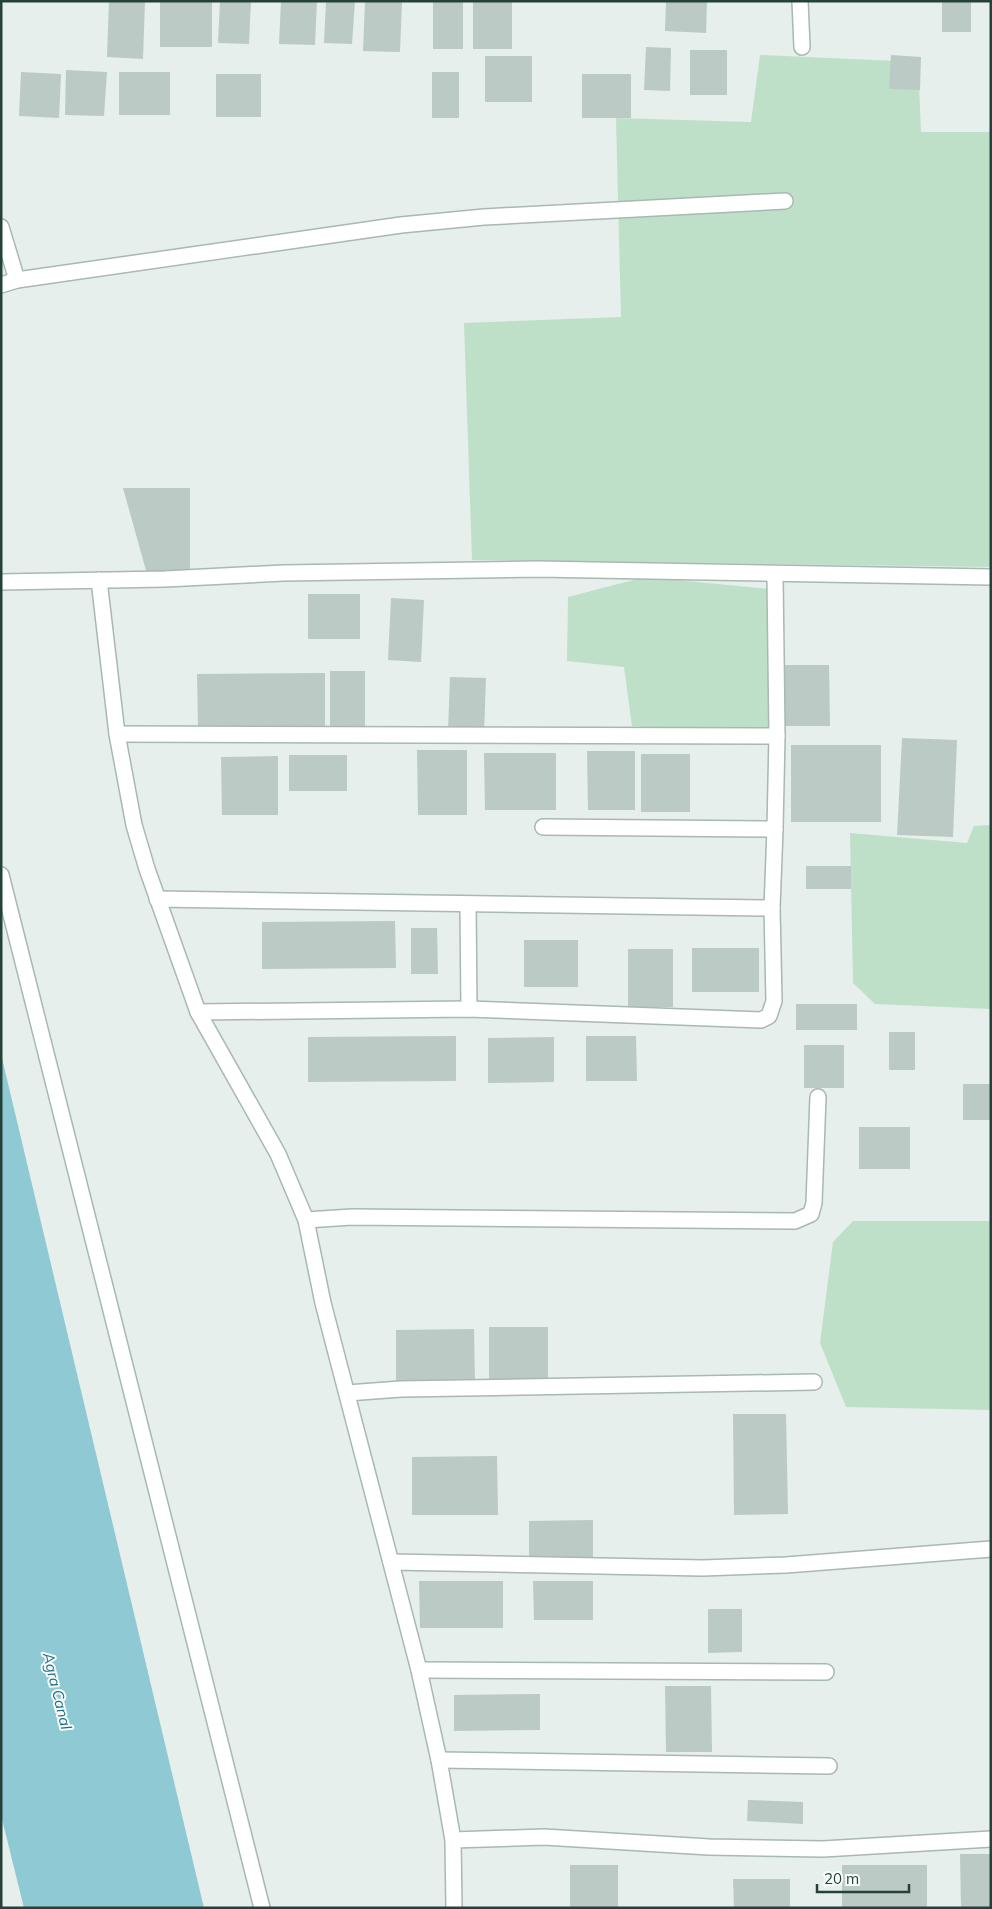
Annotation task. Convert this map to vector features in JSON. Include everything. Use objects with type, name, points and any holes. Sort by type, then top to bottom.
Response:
[{"type":"street","points":[[800,1],[802,47]]},
{"type":"street","points":[[1,285],[17,280],[419,224],[484,217],[785,201]]},
{"type":"street","points":[[1,227],[17,280]]},
{"type":"street","points":[[1,582],[284,573],[537,569],[774,575],[991,577]]},
{"type":"street","points":[[198,1012],[469,1009],[760,1020],[769,1016],[774,1002],[772,908],[777,736],[774,575]]},
{"type":"street","points":[[99,580],[118,734],[134,825],[157,899],[198,1012],[278,1154],[306,1220],[323,1303],[419,1670],[453,1840],[454,1908]]},
{"type":"street","points":[[118,734],[777,736]]},
{"type":"street","points":[[543,826],[774,829]]},
{"type":"street","points":[[1,875],[262,1908]]},
{"type":"street","points":[[157,899],[772,908]]},
{"type":"street","points":[[468,904],[469,1009]]},
{"type":"street","points":[[306,1220],[352,1217],[795,1221],[811,1214],[814,1203],[818,1097]]},
{"type":"street","points":[[347,1393],[400,1389],[814,1382]]},
{"type":"street","points":[[391,1562],[703,1568],[786,1565],[991,1549]]},
{"type":"street","points":[[419,1670],[826,1672]]},
{"type":"street","points":[[438,1760],[829,1766]]},
{"type":"street","points":[[453,1840],[544,1838],[709,1847],[823,1849],[991,1839]]},
{"type":"green space","points":[[760,55],[918,62],[921,132],[991,132],[991,567],[472,560],[464,323],[621,317],[616,118],[751,122]]},
{"type":"green space","points":[[645,577],[770,589],[771,737],[632,726],[624,667],[567,661],[568,597]]},
{"type":"green space","points":[[991,825],[991,1009],[875,1004],[853,983],[850,833],[967,843],[974,826]]},
{"type":"green space","points":[[853,1221],[991,1221],[991,1410],[846,1407],[820,1343],[833,1242]]},
{"type":"water","name":"Agra Canal","points":[[1,1054],[204,1908],[24,1908],[1,1815]]},
{"type":"building","points":[[109,1],[145,1],[143,59],[107,57]]},
{"type":"building","points":[[160,1],[212,1],[212,47],[160,47]]},
{"type":"building","points":[[220,1],[251,1],[249,44],[218,43]]},
{"type":"building","points":[[281,1],[317,1],[315,45],[279,44]]},
{"type":"building","points":[[326,1],[355,1],[352,44],[324,43]]},
{"type":"building","points":[[365,1],[402,1],[400,52],[363,51]]},
{"type":"building","points":[[433,1],[463,1],[463,49],[433,49]]},
{"type":"building","points":[[473,1],[512,1],[512,49],[473,49]]},
{"type":"building","points":[[666,1],[707,1],[706,33],[665,31]]},
{"type":"building","points":[[942,1],[971,1],[971,32],[942,32]]},
{"type":"building","points":[[646,47],[671,48],[670,91],[644,90]]},
{"type":"building","points":[[690,50],[727,50],[727,95],[690,95]]},
{"type":"building","points":[[891,55],[921,57],[920,90],[889,89]]},
{"type":"building","points":[[485,56],[532,56],[532,102],[485,102]]},
{"type":"building","points":[[66,70],[107,72],[104,116],[65,115]]},
{"type":"building","points":[[21,72],[61,74],[59,118],[19,116]]},
{"type":"building","points":[[119,72],[170,72],[170,115],[119,115]]},
{"type":"building","points":[[432,72],[459,72],[459,118],[432,118]]},
{"type":"building","points":[[216,74],[261,74],[261,117],[216,117]]},
{"type":"building","points":[[582,74],[631,74],[631,118],[582,118]]},
{"type":"building","points":[[123,488],[190,488],[190,569],[147,574]]},
{"type":"building","points":[[308,594],[360,594],[360,639],[308,639]]},
{"type":"building","points":[[391,598],[424,600],[421,662],[388,660]]},
{"type":"building","points":[[785,665],[829,665],[830,726],[785,726]]},
{"type":"building","points":[[330,671],[365,671],[365,726],[330,727]]},
{"type":"building","points":[[325,673],[325,728],[198,729],[197,674]]},
{"type":"building","points":[[450,677],[486,678],[484,734],[448,732]]},
{"type":"building","points":[[902,738],[957,740],[953,837],[897,835]]},
{"type":"building","points":[[791,745],[881,745],[881,822],[791,822]]},
{"type":"building","points":[[417,750],[467,750],[467,815],[418,815]]},
{"type":"building","points":[[587,751],[635,751],[635,810],[588,810]]},
{"type":"building","points":[[484,753],[556,753],[556,810],[485,810]]},
{"type":"building","points":[[641,754],[690,754],[690,812],[641,812]]},
{"type":"building","points":[[289,755],[347,755],[347,791],[289,791]]},
{"type":"building","points":[[278,756],[278,815],[222,815],[221,757]]},
{"type":"building","points":[[806,866],[851,866],[851,889],[806,889]]},
{"type":"building","points":[[395,921],[396,968],[262,969],[262,922]]},
{"type":"building","points":[[411,928],[437,928],[438,974],[411,974]]},
{"type":"building","points":[[524,940],[578,940],[578,987],[524,987]]},
{"type":"building","points":[[692,948],[759,948],[759,992],[692,992]]},
{"type":"building","points":[[628,949],[673,949],[673,1007],[628,1007]]},
{"type":"building","points":[[796,1004],[857,1004],[857,1030],[796,1030]]},
{"type":"building","points":[[889,1032],[915,1032],[915,1070],[889,1070]]},
{"type":"building","points":[[456,1036],[456,1081],[308,1082],[308,1037]]},
{"type":"building","points":[[586,1036],[636,1036],[637,1081],[586,1081]]},
{"type":"building","points":[[554,1037],[554,1082],[488,1083],[488,1038]]},
{"type":"building","points":[[804,1045],[844,1045],[844,1088],[804,1088]]},
{"type":"building","points":[[963,1084],[991,1084],[991,1120],[963,1120]]},
{"type":"building","points":[[859,1127],[910,1127],[910,1169],[859,1169]]},
{"type":"building","points":[[489,1327],[548,1327],[548,1384],[489,1384]]},
{"type":"building","points":[[474,1329],[475,1382],[396,1382],[396,1330]]},
{"type":"building","points":[[733,1414],[786,1414],[788,1514],[734,1515]]},
{"type":"building","points":[[497,1456],[498,1515],[412,1515],[412,1457]]},
{"type":"building","points":[[593,1520],[593,1558],[529,1558],[529,1521]]},
{"type":"building","points":[[419,1581],[503,1581],[503,1628],[420,1628]]},
{"type":"building","points":[[533,1581],[593,1581],[593,1620],[534,1620]]},
{"type":"building","points":[[708,1609],[742,1609],[742,1652],[708,1653]]},
{"type":"building","points":[[665,1686],[711,1686],[712,1752],[666,1752]]},
{"type":"building","points":[[540,1694],[540,1730],[454,1731],[454,1695]]},
{"type":"building","points":[[748,1800],[803,1802],[803,1824],[747,1821]]},
{"type":"building","points":[[960,1854],[991,1854],[991,1908],[961,1908]]},
{"type":"building","points":[[570,1865],[618,1865],[618,1908],[570,1908]]},
{"type":"building","points":[[842,1865],[927,1865],[927,1908],[842,1908]]},
{"type":"building","points":[[733,1879],[790,1879],[790,1908],[734,1908]]}]
